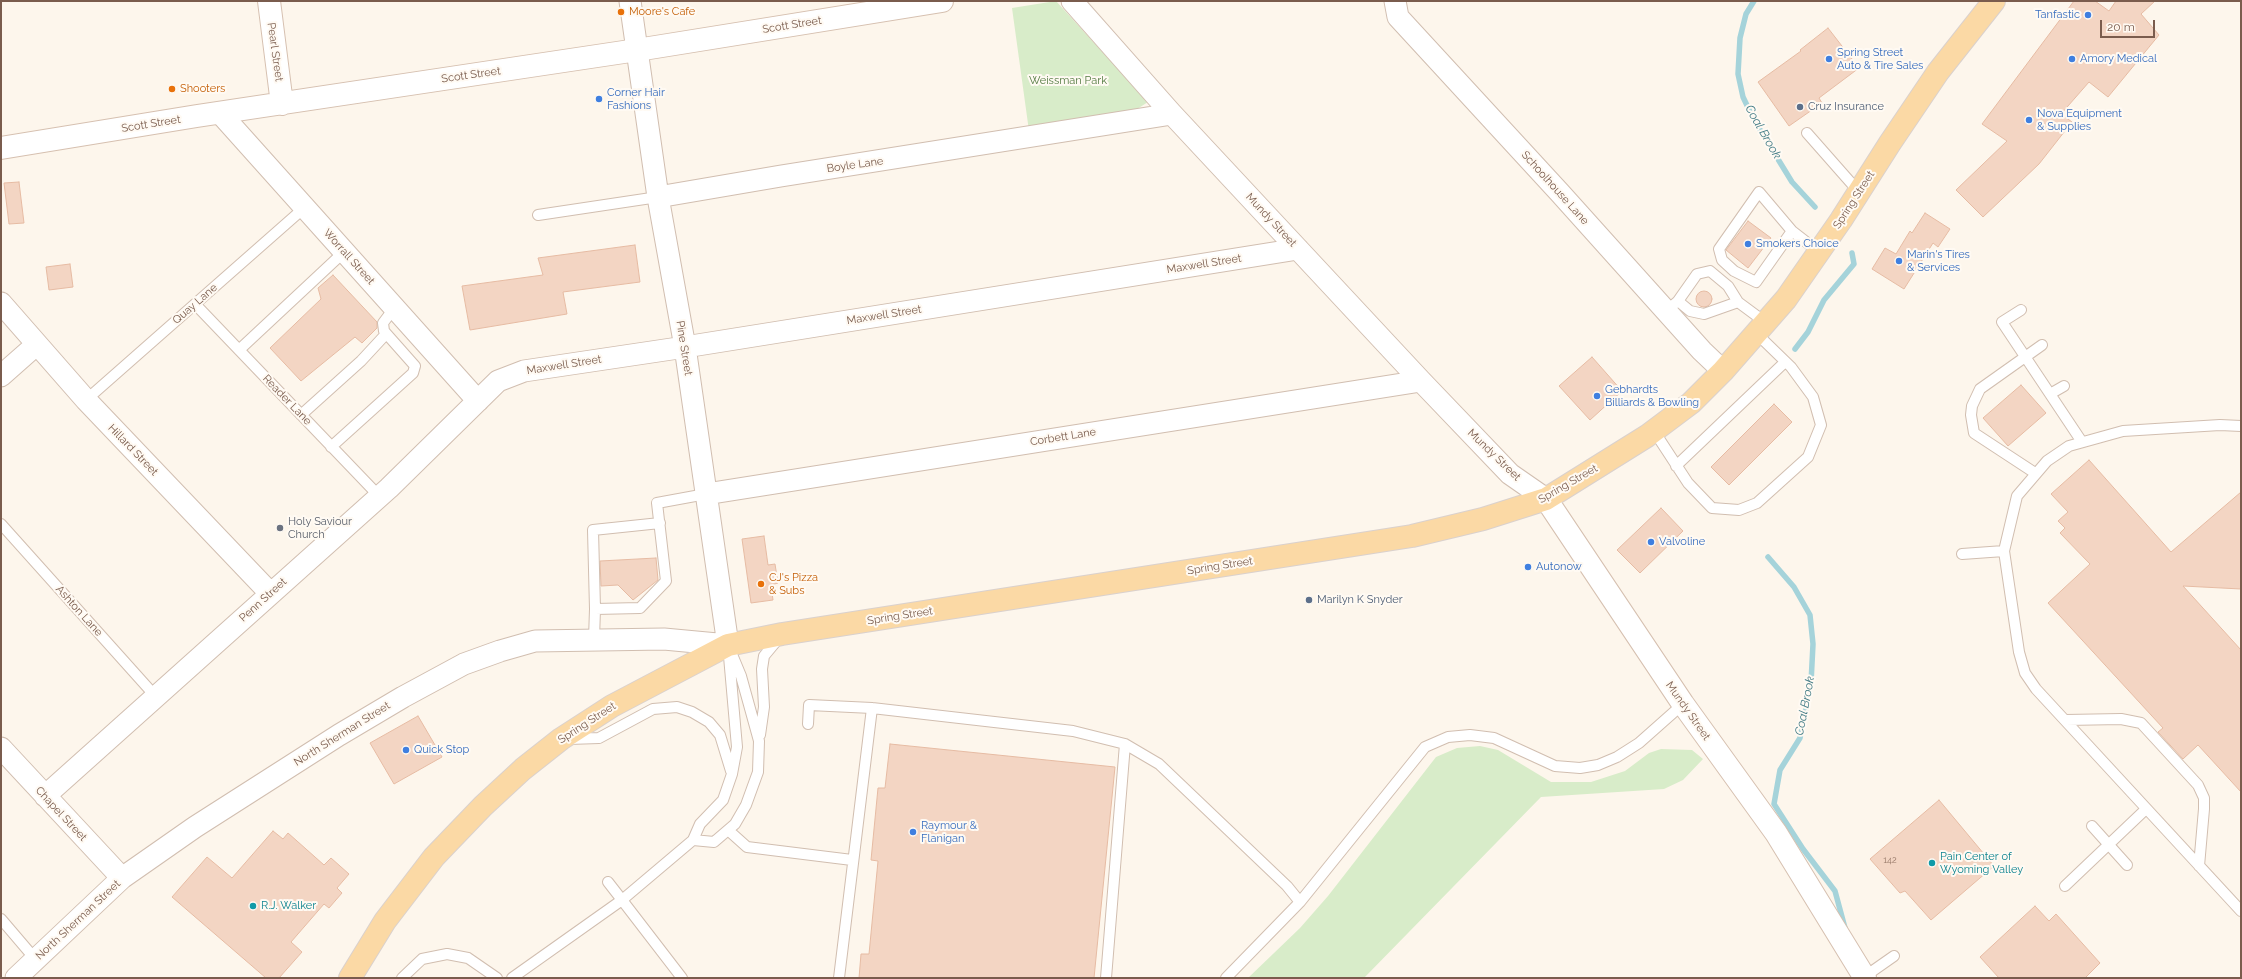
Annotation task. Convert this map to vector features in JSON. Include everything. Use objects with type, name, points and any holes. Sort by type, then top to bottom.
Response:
[{"type":"main road","name":"Spring Street","points":[[350,978],[385,921],[434,857],[483,806],[523,769],[561,739],[612,706],[728,645],[782,634],[1412,536],[1483,519],[1546,499],[1654,431],[1691,403],[1723,371],[1786,299],[1841,220],[1938,72],[1994,1]]},
{"type":"street","name":"Pearl Street","points":[[268,1],[282,104]]},
{"type":"street","name":"Pine Street","points":[[630,1],[658,197],[685,347],[728,645]]},
{"type":"street","name":"Scott Street","points":[[1,148],[220,113],[637,50],[942,1]]},
{"type":"street","name":"Mundy Street","points":[[1072,1],[1172,114],[1421,381],[1510,474],[1546,499],[1683,704],[1776,833],[1864,977]]},
{"type":"street","name":"Schoolhouse Lane","points":[[1395,1],[1398,17],[1560,193],[1672,306],[1723,371]]},
{"type":"street","name":"Worrall Street","points":[[220,113],[478,401]]},
{"type":"street","name":"Boyle Lane","points":[[658,197],[1172,114]]},
{"type":"street","name":"Maxwell Street","points":[[478,401],[498,381],[524,371],[685,347],[1298,249]]},
{"type":"street","name":"Hillard Street","points":[[1,303],[36,345],[86,400],[270,593]]},
{"type":"street","points":[[1,376],[36,345]]},
{"type":"street","name":"Corbett Lane","points":[[706,494],[1421,381]]},
{"type":"street","name":"Penn Street","points":[[45,796],[157,698],[270,593],[379,496],[478,401]]},
{"type":"street","name":"North Sherman Street","points":[[16,978],[122,878],[195,827],[339,735],[403,697],[464,664],[500,651],[535,642],[594,639],[664,639],[728,645]]},
{"type":"street","name":"Chapel Street","points":[[1,748],[122,878]]},
{"type":"lane","points":[[1807,133],[1859,192]]},
{"type":"lane","points":[[1792,231],[1756,282],[1734,271],[1722,260],[1719,249],[1759,192],[1792,231],[1824,245]]},
{"type":"lane","name":"Boyle Lane","points":[[538,215],[658,197]]},
{"type":"lane","name":"Quay Lane","points":[[86,400],[304,208]]},
{"type":"lane","points":[[239,350],[345,252]]},
{"type":"lane","points":[[1654,431],[1688,483],[1712,508],[1739,510],[1757,503],[1808,457],[1821,424],[1813,397],[1738,302],[1728,286],[1710,271],[1697,274],[1672,306],[1704,314],[1738,302]]},
{"type":"lane","name":"Reader Lane","points":[[195,304],[379,496]]},
{"type":"lane","points":[[331,447],[413,373],[414,366],[386,334],[383,323],[395,308]]},
{"type":"lane","points":[[2021,310],[2002,322],[2082,442]]},
{"type":"lane","points":[[301,415],[361,361],[386,334]]},
{"type":"lane","points":[[2035,473],[1974,433],[1971,415],[1972,406],[1980,389],[2042,345]]},
{"type":"lane","points":[[1676,466],[1785,362]]},
{"type":"lane","points":[[2050,394],[2064,386]]},
{"type":"lane","points":[[2241,426],[2213,425],[2123,431],[2069,446],[2048,461],[2035,473],[2017,496],[2004,551],[2019,652],[2025,673],[2146,809],[2241,911]]},
{"type":"lane","points":[[595,609],[640,608],[666,581],[657,503],[706,494]]},
{"type":"lane","points":[[594,639],[595,609],[593,530],[660,523]]},
{"type":"lane","name":"Ashton Lane","points":[[1,524],[157,698]]},
{"type":"lane","points":[[1962,554],[2004,551]]},
{"type":"lane","points":[[693,840],[714,842],[735,824],[746,805],[758,772],[759,740],[764,707],[761,688],[764,656],[782,634]]},
{"type":"lane","points":[[728,645],[741,676],[759,740]]},
{"type":"lane","points":[[512,978],[622,900],[693,840],[700,824],[723,800],[732,774],[737,747],[728,645]]},
{"type":"lane","points":[[1226,978],[1300,902],[1425,747],[1448,737],[1470,734],[1494,738],[1555,766],[1580,768],[1598,765],[1617,757],[1639,743],[1683,704]]},
{"type":"lane","points":[[808,724],[809,705],[872,708],[1073,731],[1125,744],[1158,764],[1287,886],[1300,902]]},
{"type":"lane","points":[[561,739],[599,738],[653,709],[677,707],[692,712],[709,722],[720,735],[732,774]]},
{"type":"lane","points":[[839,978],[852,860],[872,708]]},
{"type":"lane","points":[[2066,720],[2121,719],[2141,722],[2198,785],[2204,798],[2199,866]]},
{"type":"lane","points":[[1106,978],[1125,744]]},
{"type":"lane","points":[[2065,886],[2110,845],[2146,809]]},
{"type":"lane","points":[[2092,826],[2127,864]]},
{"type":"lane","points":[[728,830],[747,847],[852,860]]},
{"type":"lane","points":[[608,882],[682,978]]},
{"type":"lane","points":[[1,919],[36,960]]},
{"type":"lane","points":[[402,978],[422,959],[447,954],[468,958],[497,978]]},
{"type":"lane","points":[[1864,977],[1894,956]]},
{"type":"green space","name":"Weissman Park","points":[[1056,1],[1148,102],[1123,118],[1029,131],[1012,8]]},
{"type":"green space","points":[[1480,746],[1498,750],[1551,782],[1591,782],[1625,771],[1649,753],[1661,749],[1692,750],[1703,759],[1683,780],[1664,789],[1541,797],[1364,978],[1248,978],[1300,928],[1328,896],[1436,757],[1457,748]]},
{"type":"building","points":[[2074,1],[2095,1],[2109,11],[2116,1],[2155,1],[2141,14],[2159,35],[2108,97],[2089,82],[2061,114],[2072,122],[2039,164],[1983,217],[1956,190],[2007,141],[1982,124]]},
{"type":"building","points":[[1828,28],[1859,68],[1819,98],[1822,103],[1789,126],[1758,82],[1801,51],[1800,50]]},
{"type":"building","points":[[19,182],[24,223],[9,224],[4,183]]},
{"type":"building","name":"Marin's Tires & Services","points":[[1925,213],[1950,229],[1938,247],[1933,243],[1904,289],[1872,269],[1885,248],[1896,254],[1910,231],[1912,233]]},
{"type":"building","name":"Smokers Choice","points":[[1748,221],[1771,238],[1748,268],[1726,250]]},
{"type":"building","points":[[635,245],[640,282],[563,292],[567,314],[470,330],[462,286],[543,275],[538,258]]},
{"type":"building","points":[[70,264],[73,287],[49,290],[46,267]]},
{"type":"building","points":[[333,275],[377,322],[377,328],[362,343],[355,337],[301,381],[270,348],[321,299],[318,288]]},
{"type":"building","points":[[1701,291],[1707,291],[1712,296],[1710,305],[1707,307],[1701,307],[1696,302],[1696,296]]},
{"type":"building","points":[[1592,357],[1622,391],[1590,420],[1559,386]]},
{"type":"building","points":[[2021,385],[2046,413],[2008,446],[1983,418]]},
{"type":"building","points":[[1774,404],[1792,422],[1729,485],[1711,467]]},
{"type":"building","points":[[2089,460],[2171,552],[2241,492],[2241,589],[2183,586],[2241,650],[2241,792],[2198,745],[2183,759],[2158,732],[2163,728],[2048,603],[2090,564],[2060,533],[2065,528],[2058,521],[2068,512],[2051,494]]},
{"type":"building","points":[[1661,508],[1683,531],[1640,573],[1617,550]]},
{"type":"building","points":[[764,536],[768,565],[775,564],[778,583],[771,585],[773,600],[751,603],[742,539]]},
{"type":"building","points":[[656,558],[658,580],[633,600],[618,585],[601,586],[600,561]]},
{"type":"building","name":"Quick Stop","points":[[418,716],[442,757],[394,784],[370,743]]},
{"type":"building","points":[[890,744],[1115,767],[1094,978],[859,978],[861,954],[869,954],[878,861],[871,860],[878,788],[885,788]]},
{"type":"building","name":"Pain Center of Wyoming Valley","points":[[1939,800],[1994,866],[1931,920],[1905,891],[1900,893],[1870,859]]},
{"type":"building","name":"R.J. Walker","points":[[273,831],[283,839],[288,833],[324,865],[331,858],[349,874],[337,888],[342,893],[329,908],[324,904],[291,942],[302,952],[279,978],[266,978],[172,897],[207,857],[232,878]]},
{"type":"building","points":[[2035,906],[2049,921],[2056,914],[2100,963],[2085,978],[1999,978],[1980,957]]},
{"type":"waterway","name":"Coal Brook","points":[[1754,1],[1746,14],[1740,38],[1738,74],[1743,97],[1754,120],[1792,182],[1815,207]]},
{"type":"waterway","name":"Coal Brook","points":[[1795,349],[1808,332],[1824,300],[1854,264],[1852,253]]},
{"type":"waterway","name":"Coal Brook","points":[[1768,557],[1794,587],[1810,615],[1813,644],[1811,683],[1800,738],[1780,770],[1774,804],[1803,849],[1835,891],[1845,928]]},
{"type":"place","name":"Moore's Cafe","points":[[621,12]]},
{"type":"place","name":"Tanfastic","points":[[2088,15]]},
{"type":"place","name":"Spring Street Auto & Tire Sales","points":[[1829,59]]},
{"type":"place","name":"Amory Medical","points":[[2072,59]]},
{"type":"place","name":"Shooters","points":[[172,89]]},
{"type":"place","name":"Corner Hair Fashions","points":[[599,99]]},
{"type":"place","name":"Cruz Insurance","points":[[1800,107]]},
{"type":"place","name":"Nova Equipment & Supplies","points":[[2029,120]]},
{"type":"place","name":"Smokers Choice","points":[[1748,244]]},
{"type":"place","name":"Marin's Tires & Services","points":[[1899,261]]},
{"type":"place","name":"Gebhardts Billiards & Bowling","points":[[1597,396]]},
{"type":"place","name":"Holy Saviour Church","points":[[280,528]]},
{"type":"place","name":"Valvoline","points":[[1651,542]]},
{"type":"place","name":"Autonow","points":[[1528,567]]},
{"type":"place","name":"CJ's Pizza & Subs","points":[[761,584]]},
{"type":"place","name":"Marilyn K Snyder","points":[[1309,600]]},
{"type":"place","name":"Quick Stop","points":[[406,750]]},
{"type":"place","name":"Raymour & Flanigan","points":[[913,832]]},
{"type":"place","name":"Pain Center of Wyoming Valley","points":[[1932,863]]},
{"type":"place","name":"R.J. Walker","points":[[253,906]]}]
